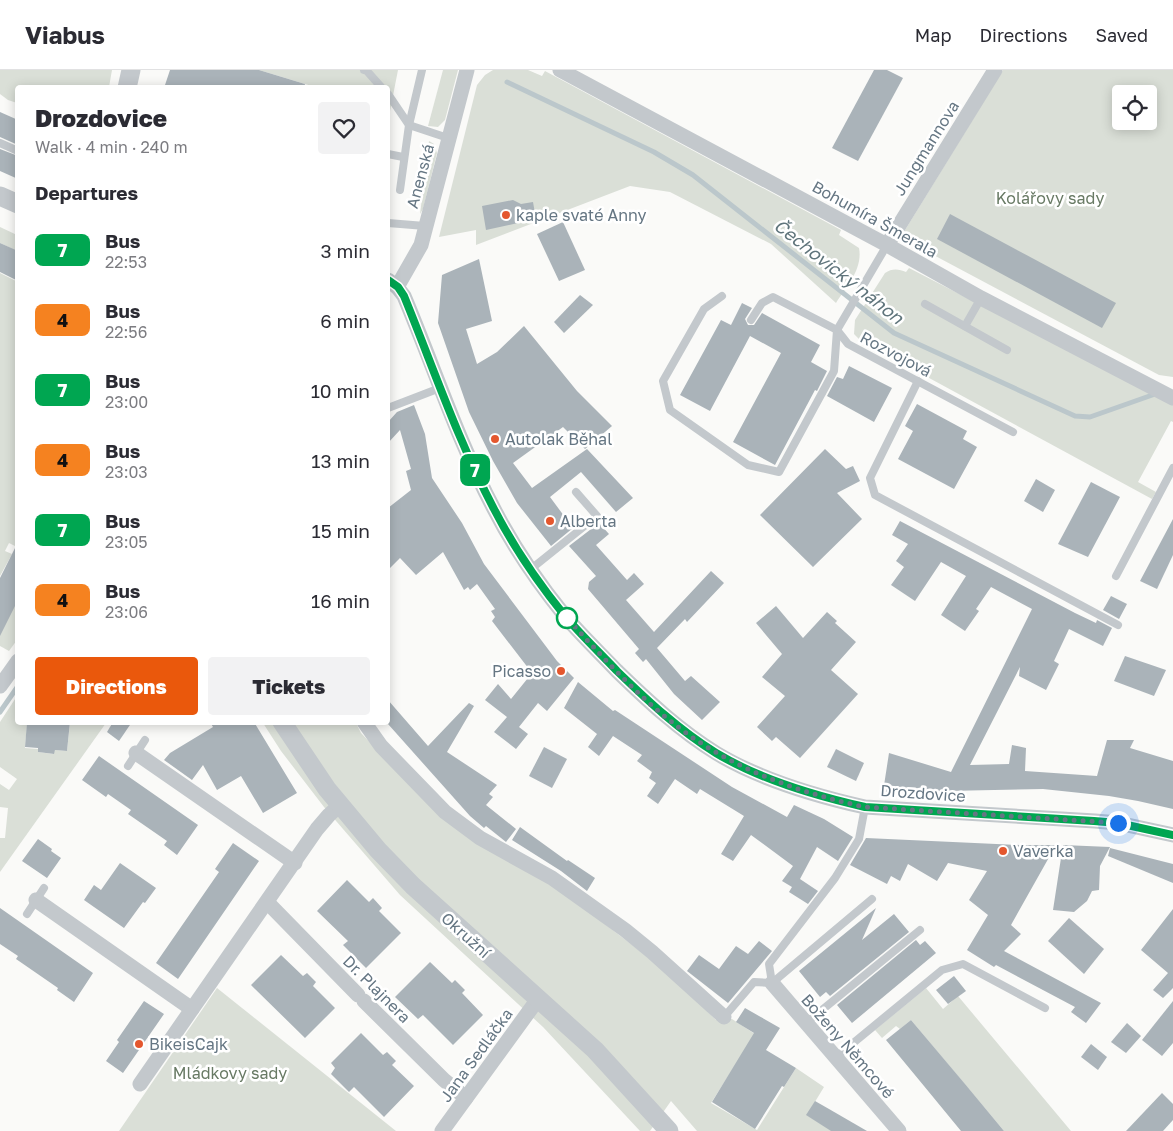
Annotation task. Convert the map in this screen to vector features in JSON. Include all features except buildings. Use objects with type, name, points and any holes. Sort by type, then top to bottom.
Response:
[{"type":"street","points":[[128,85],[131,70]]},
{"type":"street","name":"Anenská","points":[[392,284],[418,251],[467,70]]},
{"type":"street","name":"Bohumíra Šmerala","points":[[560,70],[887,245],[981,298],[1173,398]]},
{"type":"street","name":"Jungmannova","points":[[887,245],[989,72]]},
{"type":"street","points":[[0,196],[15,203]]},
{"type":"street","name":"Drozdovice","points":[[392,284],[409,308],[440,388],[483,488],[507,533],[530,569],[565,616],[595,648],[659,711],[696,740],[740,765],[794,788],[831,800],[865,807],[1118,823],[1173,835]]},
{"type":"street","points":[[0,686],[9,666]]},
{"type":"street","name":"Okružní","points":[[284,725],[340,805],[378,850],[413,886],[608,1064],[668,1131]]},
{"type":"street","points":[[366,725],[380,746],[457,822],[480,838],[552,878],[625,930],[724,1017]]},
{"type":"street","points":[[132,760],[295,863]]},
{"type":"street","points":[[140,1084],[322,823],[340,805]]},
{"type":"street","points":[[40,894],[192,1009]]},
{"type":"street","name":"Dr. Plajnera","points":[[267,902],[444,1080],[466,1098]]},
{"type":"street","name":"Boženy Němcové","points":[[772,983],[899,1131]]},
{"type":"street","name":"Jana Sedláčka","points":[[442,1131],[538,1000]]},
{"type":"lane","points":[[364,70],[379,85]]},
{"type":"lane","points":[[400,190],[409,124],[422,70]]},
{"type":"lane","points":[[390,97],[409,124],[448,138]]},
{"type":"lane","points":[[0,142],[15,150]]},
{"type":"lane","points":[[390,154],[404,157]]},
{"type":"lane","points":[[390,223],[426,226]]},
{"type":"lane","points":[[722,296],[704,309],[663,381],[670,410],[748,465],[779,472],[834,371],[837,330],[887,245]]},
{"type":"lane","name":"Rozvojová","points":[[751,320],[762,303],[773,297],[837,330],[848,344],[1013,432]]},
{"type":"lane","points":[[965,326],[981,298]]},
{"type":"lane","points":[[925,304],[1008,350]]},
{"type":"lane","points":[[918,382],[870,478],[875,495],[1118,625]]},
{"type":"lane","points":[[390,407],[440,388]]},
{"type":"lane","points":[[1116,576],[1173,468]]},
{"type":"lane","points":[[530,569],[597,516],[576,492]]},
{"type":"lane","points":[[132,760],[145,740]]},
{"type":"lane","points":[[772,983],[769,964],[835,878],[859,839],[865,807]]},
{"type":"lane","points":[[27,914],[40,894]]},
{"type":"lane","points":[[724,1017],[754,982],[772,983],[872,899]]},
{"type":"lane","points":[[806,1023],[920,930]]},
{"type":"lane","points":[[836,1058],[942,970],[963,964],[1045,1008]]},
{"type":"green space","points":[[0,70],[112,70],[109,85],[15,85],[15,102],[0,94]]},
{"type":"green space","points":[[259,70],[398,70],[390,111],[390,85],[308,85]]},
{"type":"green space","points":[[443,70],[458,70],[445,120],[438,127],[428,126]]},
{"type":"green space","points":[[493,70],[528,70],[542,76],[545,71],[841,230],[839,235],[859,248],[859,263],[853,277],[836,303],[771,244],[670,192],[630,186],[476,245],[476,230],[439,237],[477,85],[485,75]]},
{"type":"green space","name":"Kolářovy sady","points":[[1003,70],[1173,70],[1173,377],[1159,375],[941,259],[907,240],[904,236],[905,230]]},
{"type":"green space","points":[[429,141],[434,144],[437,153],[423,209],[420,214]]},
{"type":"green space","points":[[0,227],[15,234],[15,250],[0,243]]},
{"type":"green space","points":[[909,268],[1173,404],[1173,422],[1171,421],[1138,482],[1156,492],[1152,499],[861,341],[854,334],[855,320],[885,273],[890,270],[906,272]]},
{"type":"green space","points":[[0,273],[15,280],[15,546],[9,543],[5,551],[12,554],[0,576]]},
{"type":"green space","points":[[15,603],[15,643],[9,651],[0,646],[0,624]]},
{"type":"green space","points":[[15,699],[15,725],[27,725],[25,748],[38,749],[38,752],[53,754],[55,750],[67,751],[70,725],[105,725],[0,872],[0,838],[5,838],[8,808],[0,807],[0,784],[9,790],[17,779],[0,767],[0,722]]},
{"type":"green space","points":[[264,725],[357,725],[361,733],[441,817],[557,887],[667,972],[716,1020],[732,1019],[755,1034],[711,1103],[757,1130],[796,1068],[824,1087],[807,1115],[832,1131],[697,1131],[671,1101],[650,1131],[640,1131],[543,1027],[400,895],[324,807],[281,751]]},
{"type":"green space","name":"Mládkovy sady","points":[[217,988],[396,1131],[119,1131]]},
{"type":"green space","points":[[926,988],[943,1009],[958,996],[1071,1131],[1004,1131],[911,1020],[900,1029],[896,1026],[882,1038],[875,1030]]},
{"type":"waterway","name":"Čechovický náhon","points":[[507,82],[654,152],[693,175],[894,333],[1075,416],[1090,417],[1158,393]]},
{"type":"waterway","points":[[0,712],[15,690]]},
{"type":"bus line","name":"7","points":[[390,281],[398,287],[404,296],[440,388],[483,488],[507,533],[530,569],[565,616],[626,680],[677,727],[718,754],[740,765],[794,788],[831,800],[865,807],[1118,823],[1173,835]]},
{"type":"place","name":"kaple svaté Anny","points":[[506,215]]},
{"type":"place","name":"Autolak Běhal","points":[[495,439]]},
{"type":"place","name":"Alberta","points":[[550,521]]},
{"type":"place","name":"Picasso","points":[[561,671]]},
{"type":"place","name":"Vaverka","points":[[1003,851]]},
{"type":"place","name":"BikeisCajk","points":[[139,1044]]},
{"type":"route","points":[[567,618],[565,616],[626,680],[677,727],[718,754],[794,788],[831,800],[865,807],[1118,823]]}]
